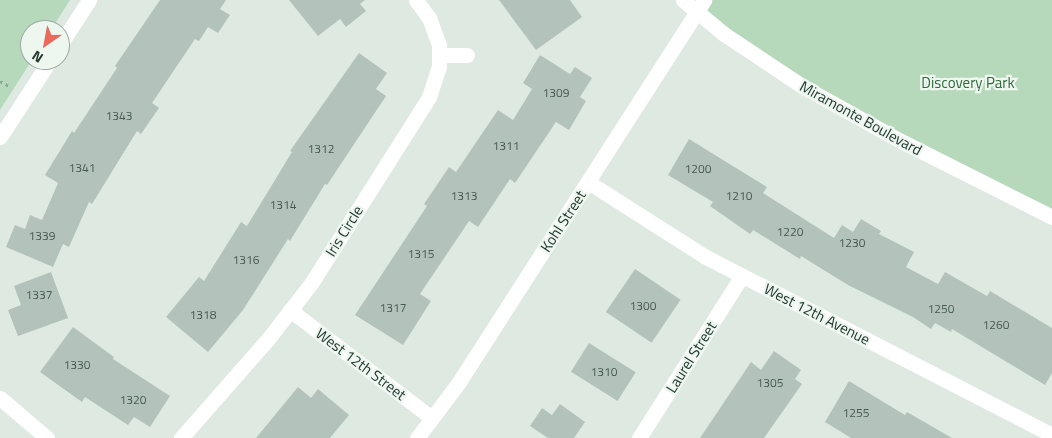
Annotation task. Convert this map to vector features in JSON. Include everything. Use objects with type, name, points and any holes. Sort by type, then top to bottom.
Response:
[{"type":"street","points":[[70,29],[89,0]]},
{"type":"street","name":"Iris Circle","points":[[181,438],[268,339],[312,282],[429,97],[436,81],[440,55],[435,30],[416,0]]},
{"type":"street","name":"Miramonte Boulevard","points":[[682,0],[701,6],[762,61],[802,86],[900,141],[1052,217]]},
{"type":"street","name":"Kohl Street","points":[[417,438],[459,382],[701,6]]},
{"type":"street","points":[[440,55],[467,55]]},
{"type":"street","points":[[0,137],[44,70]]},
{"type":"street","name":"West 12th Avenue","points":[[588,182],[704,256],[1052,435]]},
{"type":"street","name":"Laurel Street","points":[[639,438],[742,276]]},
{"type":"street","name":"West 12th Street","points":[[290,310],[432,418]]},
{"type":"street","points":[[0,398],[47,438]]},
{"type":"green space","points":[[0,0],[70,0],[57,20],[20,20],[20,70],[26,70],[0,110]]},
{"type":"green space","name":"Discovery Park","points":[[683,0],[1052,0],[1052,217],[901,141]]},
{"type":"building","points":[[160,0],[226,0],[220,9],[230,15],[218,33],[208,27],[199,41],[195,39],[152,103],[159,108],[141,134],[137,131],[92,204],[89,202],[69,247],[63,244],[53,267],[6,247],[15,225],[25,229],[30,215],[42,220],[58,183],[45,175],[72,131],[74,133],[117,68],[115,66]]},
{"type":"building","points":[[289,0],[365,0],[360,4],[366,11],[346,27],[340,19],[318,36]]},
{"type":"building","points":[[499,0],[570,0],[582,17],[536,50]]},
{"type":"building","points":[[359,53],[387,73],[376,89],[386,96],[327,185],[325,184],[290,241],[288,239],[243,310],[208,352],[166,317],[199,277],[204,281],[241,222],[247,226],[292,152],[290,151]]},
{"type":"building","points":[[540,55],[570,74],[575,67],[592,78],[580,97],[586,101],[569,130],[556,122],[515,183],[510,179],[478,227],[469,221],[420,294],[431,301],[403,345],[355,315],[427,206],[424,204],[449,167],[456,172],[498,110],[513,120],[532,89],[523,83]]},
{"type":"building","points":[[689,139],[767,187],[763,193],[834,238],[842,225],[853,232],[861,219],[881,231],[879,234],[914,252],[906,267],[938,284],[945,272],[987,296],[990,291],[1052,328],[1052,373],[1045,385],[952,329],[951,332],[935,323],[931,329],[913,317],[848,285],[801,256],[800,259],[753,230],[750,234],[710,206],[713,202],[668,175]]},
{"type":"building","points":[[635,269],[681,300],[652,343],[606,312]]},
{"type":"building","points":[[51,272],[68,318],[18,336],[8,310],[21,305],[14,286]]},
{"type":"building","points":[[73,327],[114,357],[113,359],[170,396],[150,427],[134,417],[128,425],[85,397],[82,402],[40,372]]},
{"type":"building","points":[[589,343],[636,372],[618,401],[571,372]]},
{"type":"building","points":[[774,351],[801,370],[795,379],[802,384],[764,438],[700,438],[751,362],[761,370]]},
{"type":"building","points":[[849,381],[905,415],[907,412],[952,438],[851,438],[825,422]]},
{"type":"building","points":[[298,387],[311,398],[318,389],[349,415],[330,438],[256,438]]},
{"type":"building","points":[[560,404],[585,422],[574,438],[548,438],[530,426],[542,408],[552,415]]}]
